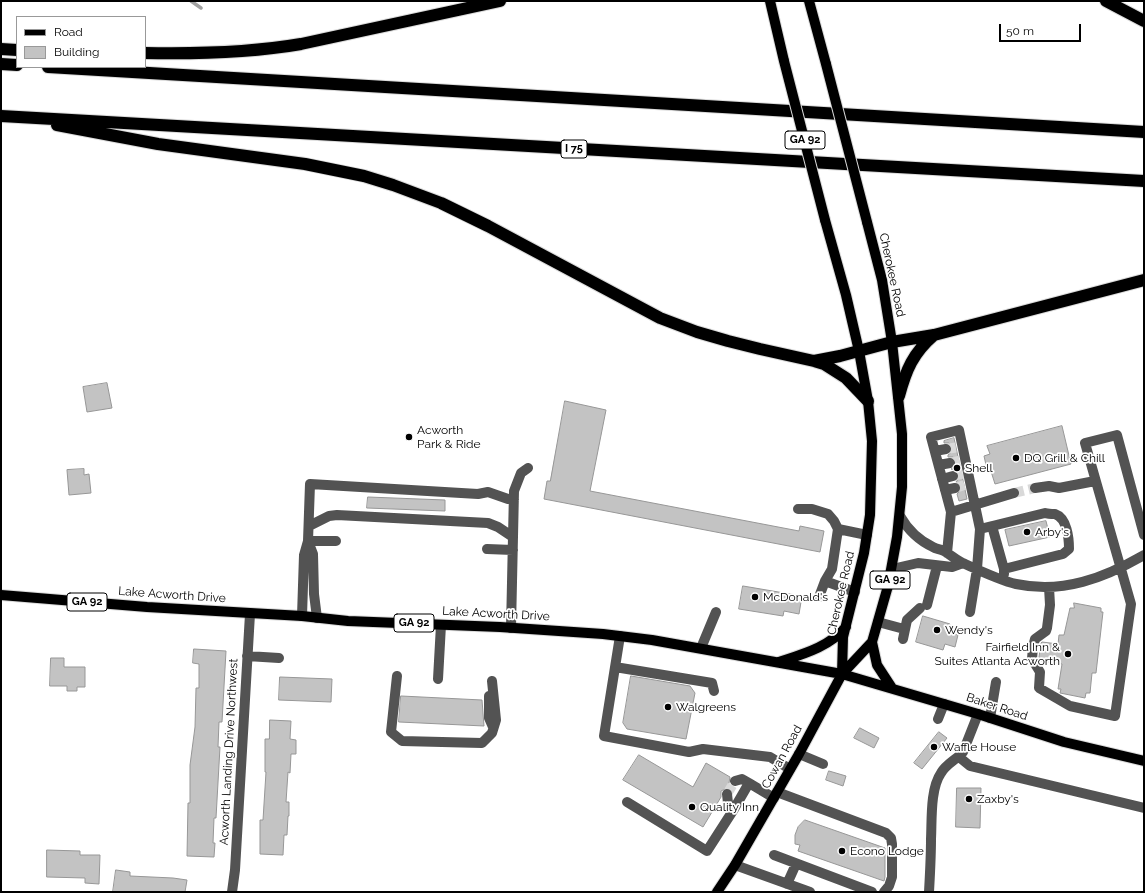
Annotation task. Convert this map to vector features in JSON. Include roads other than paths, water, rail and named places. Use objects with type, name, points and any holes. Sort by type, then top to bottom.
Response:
[{"type":"highway","points":[[146,53],[198,53],[272,49],[500,1]]},
{"type":"highway","points":[[1106,1],[1144,21]]},
{"type":"highway","points":[[1,49],[16,50]]},
{"type":"highway","points":[[1,64],[16,65]]},
{"type":"highway","points":[[65,68],[1144,132]]},
{"type":"highway","points":[[3,116],[158,144],[305,164],[364,176],[441,203],[488,226],[660,318],[697,332],[728,341],[824,364],[846,378],[868,401]]},
{"type":"highway","name":"I 75","points":[[3,116],[1144,181]]},
{"type":"highway","points":[[814,361],[892,342],[934,334],[1144,280]]},
{"type":"highway","points":[[899,396],[908,367],[913,358],[934,334]]},
{"type":"main road","name":"Cherokee Road","points":[[770,1],[825,220],[846,295],[859,351],[868,401],[872,453],[871,497],[867,535],[855,592],[843,637],[842,674]]},
{"type":"main road","name":"Cherokee Road","points":[[809,1],[882,280],[899,396],[903,460],[900,516],[892,569],[878,622],[872,642],[842,674]]},
{"type":"main road","name":"Lake Acworth Drive","points":[[1,595],[250,614],[302,616],[348,621],[512,628],[620,636],[701,648],[842,674]]},
{"type":"main road","points":[[778,662],[815,649],[834,639],[846,627]]},
{"type":"main road","points":[[872,642],[877,665],[892,688]]},
{"type":"main road","name":"Baker Road","points":[[842,674],[978,714],[1064,742],[1144,761]]},
{"type":"main road","name":"Cowan Road","points":[[718,892],[799,754],[842,674]]},
{"type":"street","points":[[948,553],[951,512],[931,438],[959,430],[961,447],[980,529],[977,569],[970,612]]},
{"type":"street","points":[[1050,587],[1050,605],[1047,628],[1046,631],[1035,639],[1032,651],[1032,659],[1040,672],[1040,688],[1070,706],[1115,716],[1131,608],[1085,443],[1117,435],[1144,535]]},
{"type":"street","points":[[935,452],[946,450]]},
{"type":"street","points":[[938,466],[950,464]]},
{"type":"street","points":[[512,628],[514,491],[521,473],[528,468]]},
{"type":"street","points":[[942,479],[953,476]]},
{"type":"street","points":[[1035,488],[1049,486],[1059,488],[1095,481]]},
{"type":"street","points":[[302,616],[304,555],[308,541],[310,484],[478,494],[488,492],[508,499],[514,499]]},
{"type":"street","points":[[945,490],[956,488]]},
{"type":"street","points":[[951,512],[1014,493]]},
{"type":"street","points":[[798,509],[812,509],[828,514],[838,529],[832,569],[825,581],[819,597]]},
{"type":"street","points":[[980,529],[1045,513],[1056,515],[1062,520],[1069,542],[1069,549],[1063,554],[1004,569]]},
{"type":"street","points":[[309,526],[329,516],[337,515],[488,523],[498,527],[513,537]]},
{"type":"street","points":[[900,516],[910,532],[934,548],[948,553],[963,563],[1015,584],[1050,587],[1076,583],[1096,578],[1120,569],[1144,555]]},
{"type":"street","points":[[992,526],[1004,569],[1005,580]]},
{"type":"street","points":[[838,529],[867,535]]},
{"type":"street","points":[[308,541],[336,541]]},
{"type":"street","points":[[308,541],[313,554],[314,594],[317,618]]},
{"type":"street","points":[[487,549],[513,550]]},
{"type":"street","points":[[892,569],[918,563],[952,567],[963,563]]},
{"type":"street","points":[[878,622],[904,634],[907,620],[924,606],[937,566]]},
{"type":"street","points":[[825,581],[855,592]]},
{"type":"street","points":[[701,648],[716,612]]},
{"type":"street","name":"Acworth Landing Drive Northwest","points":[[232,892],[235,870],[250,614]]},
{"type":"street","points":[[438,679],[441,625]]},
{"type":"street","points":[[620,636],[604,736],[689,752],[703,749],[770,758],[790,769]]},
{"type":"street","points":[[247,656],[279,658]]},
{"type":"street","points":[[615,667],[712,682],[714,691]]},
{"type":"street","points":[[398,676],[391,732],[402,741],[482,743],[492,733],[496,720],[493,683]]},
{"type":"street","points":[[990,718],[996,682]]},
{"type":"street","points":[[938,719],[944,704]]},
{"type":"street","points":[[929,892],[933,802],[936,786],[940,773],[949,763],[959,757],[963,752],[978,714]]},
{"type":"street","points":[[799,754],[824,764]]},
{"type":"street","points":[[959,757],[970,766],[1144,808]]},
{"type":"street","points":[[735,781],[742,779],[775,795],[889,835],[892,844],[892,877],[889,886],[884,892]]},
{"type":"street","points":[[627,802],[707,851],[749,783]]},
{"type":"street","points":[[727,794],[728,803],[734,809]]},
{"type":"street","points":[[774,855],[872,892]]},
{"type":"street","points":[[793,888],[796,864]]},
{"type":"street","points":[[735,865],[793,888],[810,892]]},
{"type":"waterway","points":[[191,1],[201,8]]},
{"type":"tunnel","points":[[946,449],[959,447]]},
{"type":"tunnel","points":[[950,463],[962,460]]},
{"type":"tunnel","points":[[953,476],[965,473]]},
{"type":"tunnel","points":[[955,488],[968,484]]},
{"type":"tunnel","points":[[1014,493],[1035,488]]},
{"type":"tunnel","points":[[727,794],[735,781]]},
{"type":"place","name":"Acworth Park & Ride","points":[[409,437]]},
{"type":"place","name":"DQ Grill & Chill","points":[[1016,458]]},
{"type":"place","name":"Shell","points":[[957,468]]},
{"type":"place","name":"Arby's","points":[[1027,532]]},
{"type":"place","name":"McDonald's","points":[[755,597]]},
{"type":"place","name":"Wendy's","points":[[937,630]]},
{"type":"place","name":"Fairfield Inn & Suites Atlanta Acworth","points":[[1068,654]]},
{"type":"place","name":"Walgreens","points":[[668,707]]},
{"type":"place","name":"Waffle House","points":[[934,747]]},
{"type":"place","name":"Zaxby's","points":[[969,799]]},
{"type":"place","name":"Quality Inn","points":[[692,807]]},
{"type":"place","name":"Econo Lodge","points":[[842,851]]}]
